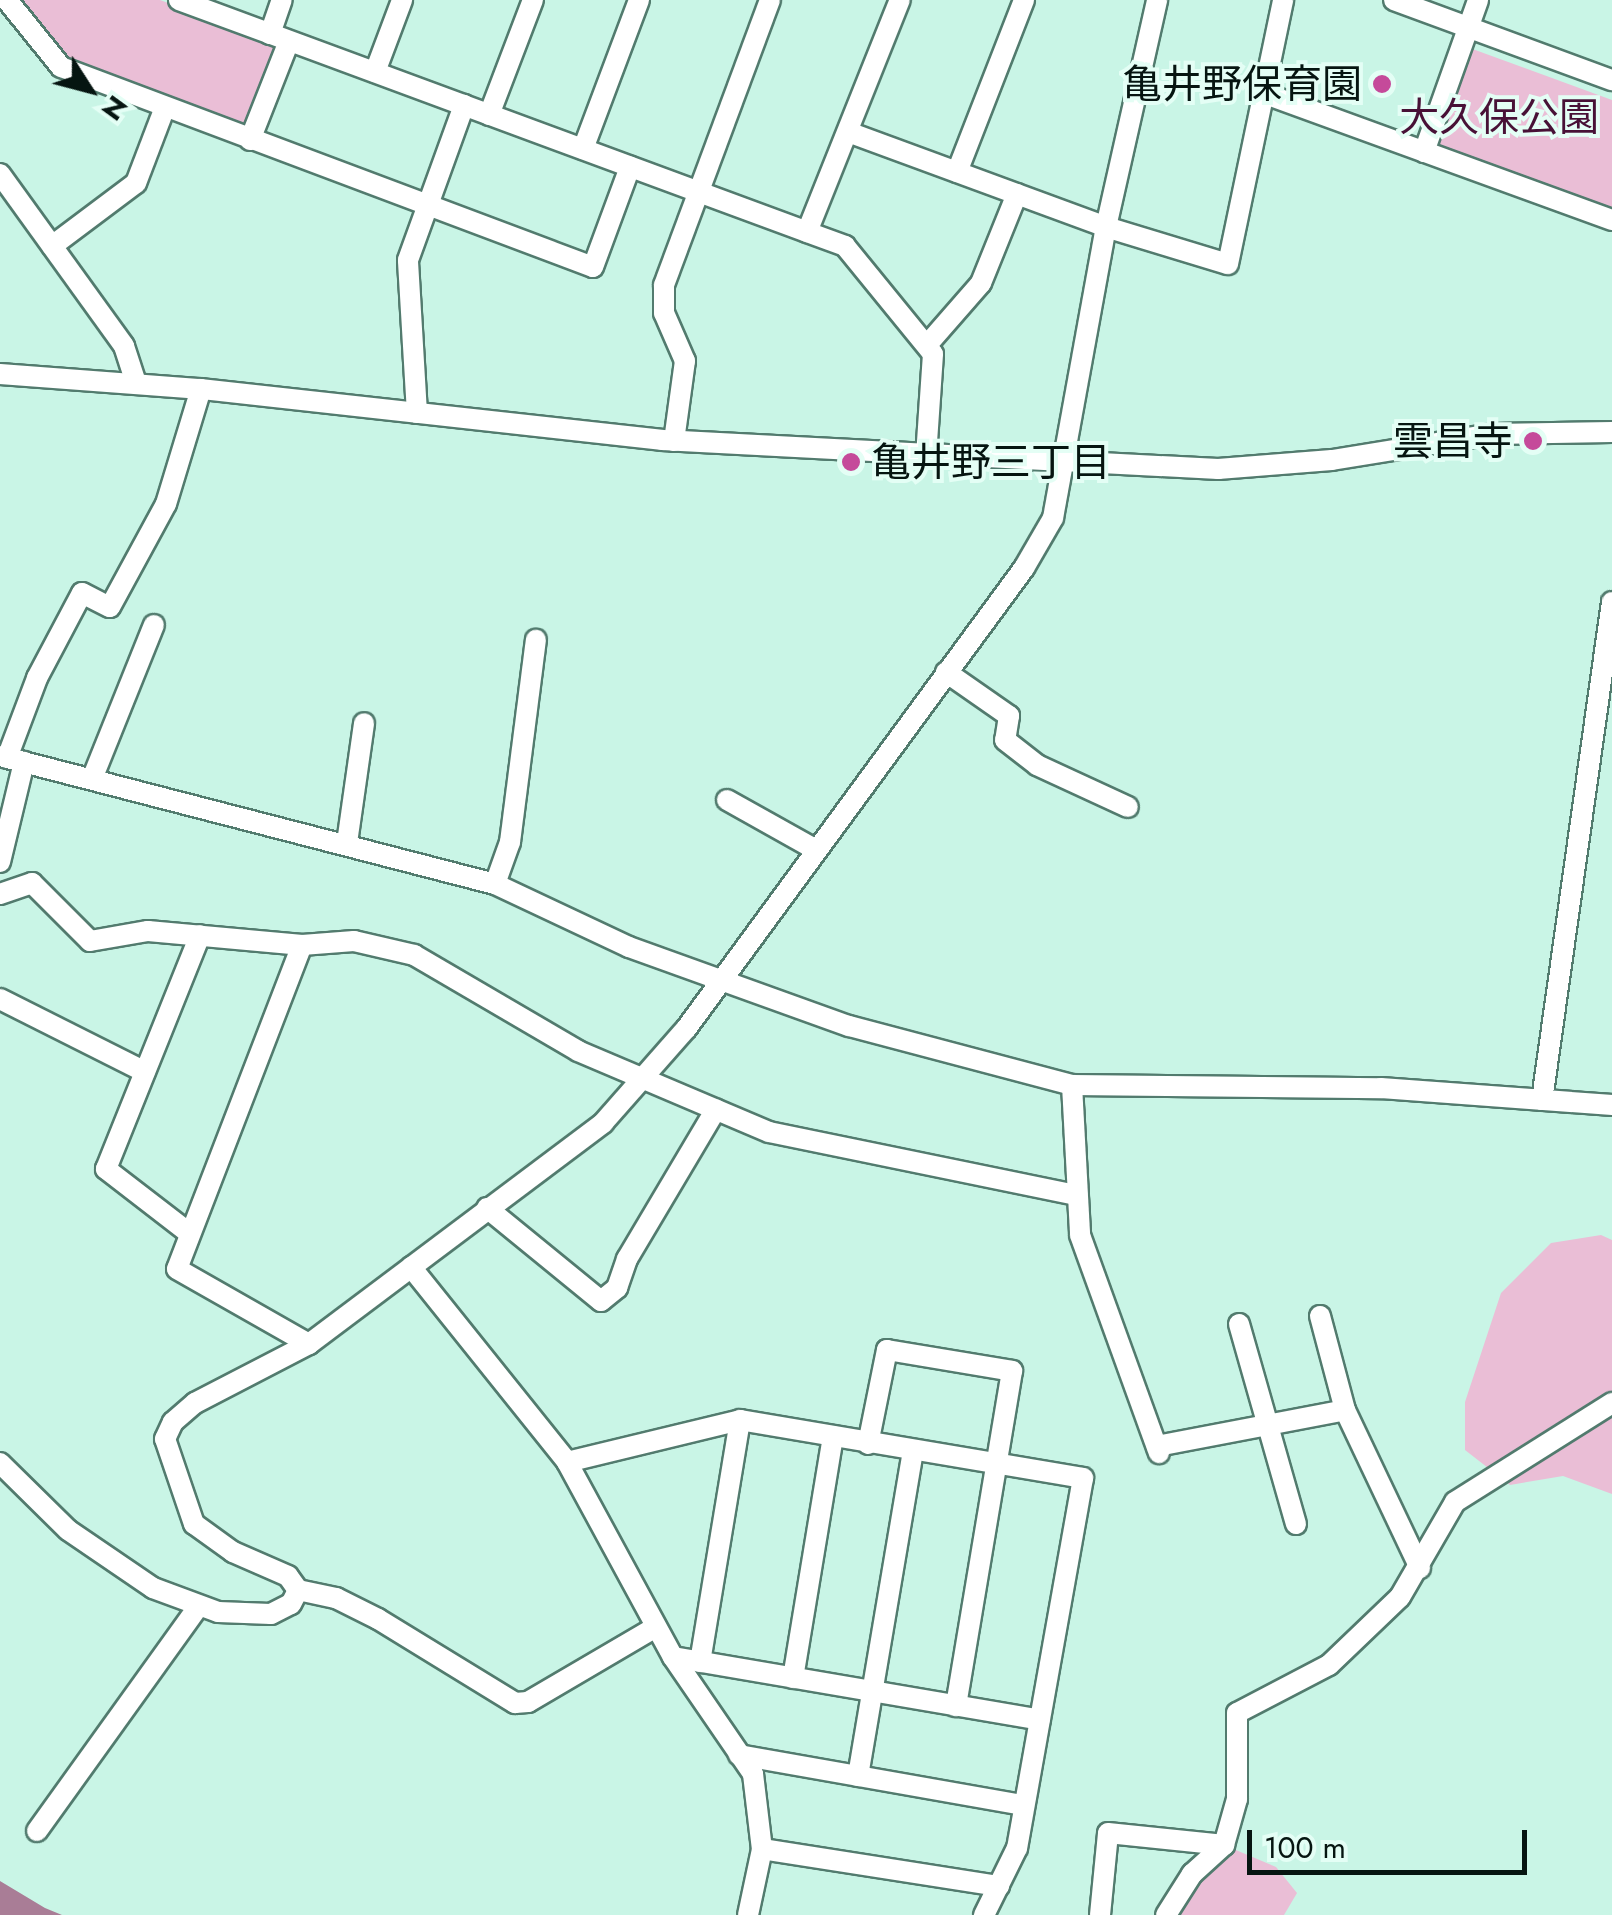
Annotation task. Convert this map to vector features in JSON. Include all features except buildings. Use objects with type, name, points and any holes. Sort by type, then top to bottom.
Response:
[{"type":"street","points":[[7,0],[61,67],[593,267],[630,167]]},
{"type":"street","points":[[180,0],[845,246],[933,354],[926,456]]},
{"type":"street","points":[[250,140],[280,37],[282,0]]},
{"type":"street","points":[[375,72],[402,0]]},
{"type":"street","points":[[489,114],[533,0]]},
{"type":"street","points":[[583,149],[639,0]]},
{"type":"street","points":[[674,441],[685,361],[662,299],[770,0]]},
{"type":"street","points":[[808,232],[851,132],[900,0]]},
{"type":"street","points":[[957,172],[1024,0]]},
{"type":"street","points":[[656,1627],[528,1702],[515,1703],[378,1619],[336,1598],[298,1590],[288,1576],[233,1552],[194,1524],[165,1439],[173,1422],[195,1403],[310,1344],[602,1123],[644,1080],[725,977],[813,848],[946,672],[1053,518],[1106,227],[1157,0]]},
{"type":"street","points":[[851,132],[1106,227],[1228,264],[1283,0]]},
{"type":"street","points":[[1394,0],[1612,80]]},
{"type":"street","points":[[1424,152],[1478,0]]},
{"type":"street","points":[[1263,93],[1612,220]]},
{"type":"street","points":[[417,413],[408,260],[464,105]]},
{"type":"street","points":[[52,246],[136,183],[165,107]]},
{"type":"street","points":[[0,174],[124,346],[136,382]]},
{"type":"street","points":[[927,346],[981,283],[1017,194]]},
{"type":"street","points":[[0,374],[136,382],[674,441],[1063,463],[1264,467],[1493,434],[1612,432]]},
{"type":"street","points":[[0,862],[10,759],[37,678],[82,594],[110,607],[166,504],[201,389]]},
{"type":"street","points":[[1542,1100],[1612,602]]},
{"type":"street","points":[[92,779],[154,625]]},
{"type":"street","points":[[495,884],[510,842],[536,640]]},
{"type":"street","points":[[946,672],[1010,716],[1005,740],[1037,765],[1128,807]]},
{"type":"street","points":[[347,843],[364,723]]},
{"type":"street","points":[[10,759],[495,884],[629,947],[725,977],[849,1026],[1072,1085],[1381,1088],[1612,1105]]},
{"type":"street","points":[[727,800],[813,848]]},
{"type":"street","points":[[0,894],[32,882],[55,899],[90,940],[148,932],[302,945],[354,941],[414,956],[578,1051],[770,1132],[1075,1195]]},
{"type":"street","points":[[189,1234],[106,1169],[200,936]]},
{"type":"street","points":[[302,945],[177,1268],[310,1344]]},
{"type":"street","points":[[0,999],[144,1072]]},
{"type":"street","points":[[1072,1085],[1080,1235],[1158,1450],[1345,1410]]},
{"type":"street","points":[[487,1208],[601,1300],[617,1288],[627,1259],[716,1109]]},
{"type":"street","points":[[412,1267],[567,1462],[673,1657],[753,1774],[762,1849],[748,1915]]},
{"type":"street","points":[[1320,1316],[1345,1410],[1420,1568]]},
{"type":"street","points":[[1239,1324],[1296,1524]]},
{"type":"street","points":[[868,1444],[887,1350],[1012,1371],[956,1706]]},
{"type":"street","points":[[1166,1915],[1192,1874],[1224,1845],[1237,1799],[1237,1713],[1296,1688],[1330,1664],[1420,1568],[1455,1502],[1612,1403]]},
{"type":"street","points":[[567,1462],[740,1420],[1083,1478],[1017,1848],[991,1912]]},
{"type":"street","points":[[700,1662],[740,1420]]},
{"type":"street","points":[[793,1678],[833,1436]]},
{"type":"street","points":[[858,1776],[913,1451]]},
{"type":"street","points":[[0,1463],[114,1566],[198,1607],[271,1614],[290,1604],[298,1590]]},
{"type":"street","points":[[36,1831],[198,1607]]},
{"type":"street","points":[[673,1657],[1040,1720]]},
{"type":"street","points":[[739,1755],[1023,1806]]},
{"type":"street","points":[[1100,1915],[1108,1833],[1224,1845]]},
{"type":"street","points":[[762,1849],[1000,1886]]},
{"type":"green space","points":[[15,0],[160,0],[281,45],[248,131],[65,61]]},
{"type":"green space","name":"大久保公園","points":[[1467,47],[1612,100],[1612,217],[1426,150]]},
{"type":"green space","points":[[1601,1235],[1612,1240],[1612,1494],[1563,1476],[1510,1485],[1465,1450],[1465,1402],[1501,1293],[1551,1243]]},
{"type":"green space","points":[[1224,1845],[1276,1867],[1297,1893],[1284,1915],[1166,1915]]},
{"type":"shaded area","points":[[0,1881],[45,1908],[62,1915],[0,1915]]},
{"type":"place","name":"亀井野保育園","points":[[1382,84]]},
{"type":"place","name":"雲昌寺","points":[[1533,441]]},
{"type":"place","name":"亀井野三丁目","points":[[851,462]]}]
